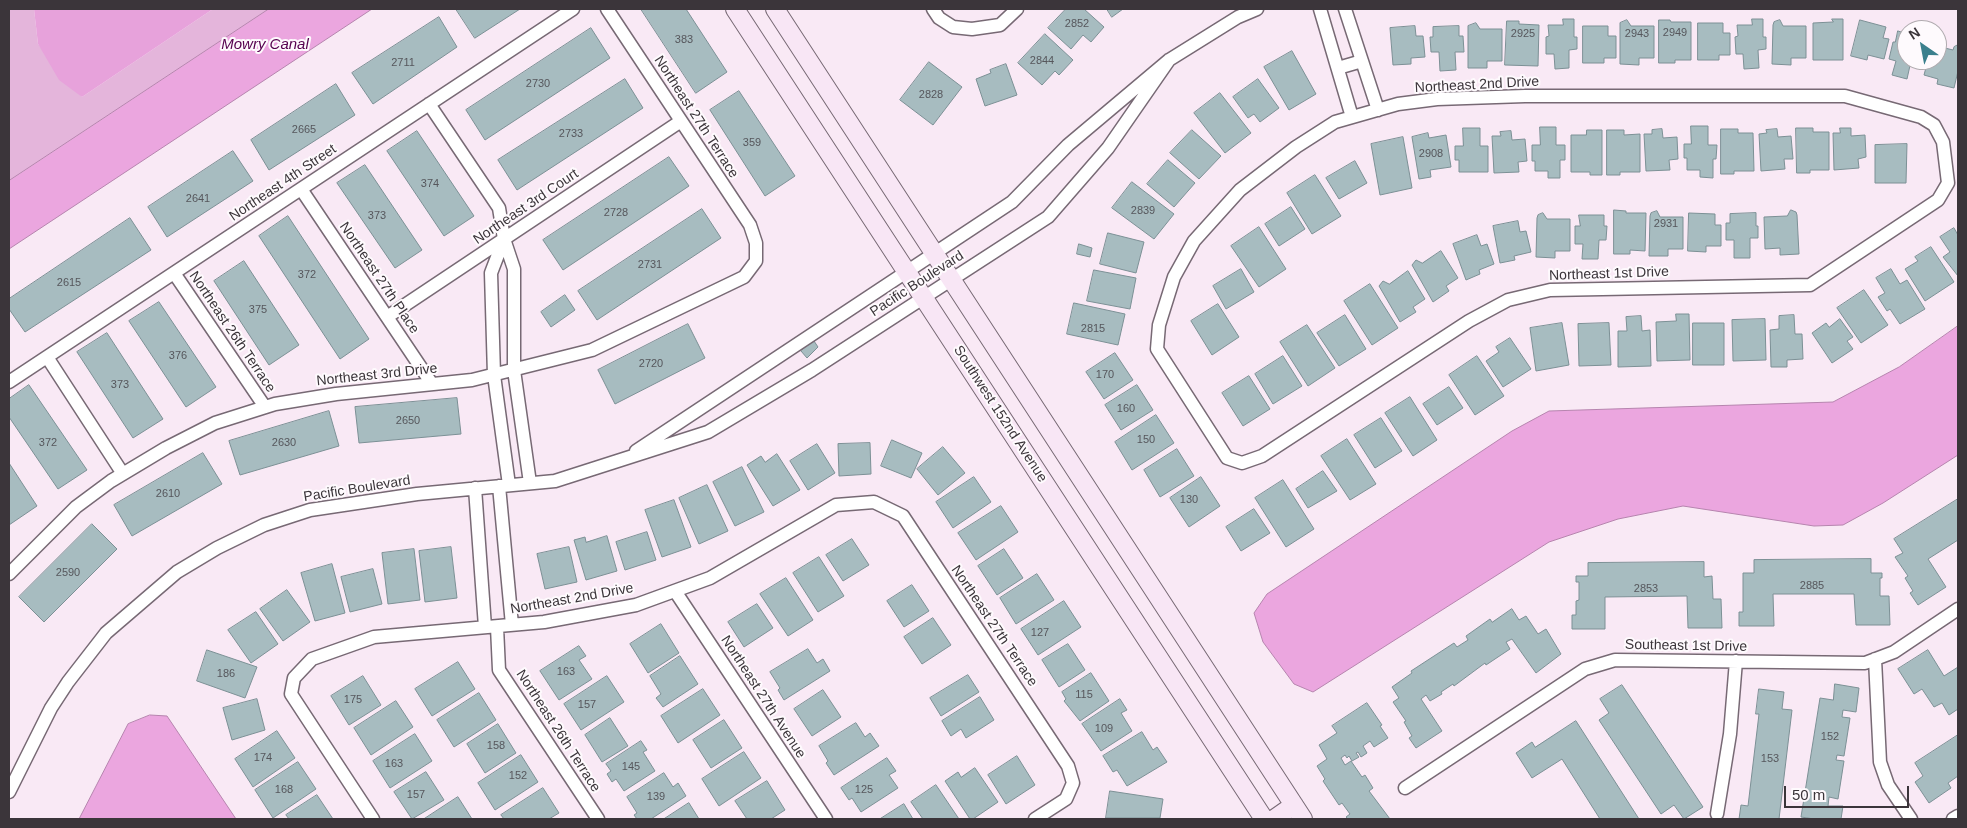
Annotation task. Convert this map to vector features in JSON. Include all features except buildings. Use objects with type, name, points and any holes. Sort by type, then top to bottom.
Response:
[{"type":"street","name":"Northeast 4th Street","points":[[9,382],[573,9]]},
{"type":"street","name":"Northeast 27th Terrace","points":[[607,9],[750,225],[756,243]]},
{"type":"street","name":"Southwest 152nd Avenue","points":[[735,9],[1264,819]]},
{"type":"street","points":[[775,9],[1298,812],[1274,819]]},
{"type":"street","points":[[933,9],[939,18],[953,28],[972,29],[1000,25],[1017,9]]},
{"type":"street","name":"Pacific Boulevard","points":[[624,459],[1012,202],[1068,145],[1169,60],[1238,17],[1257,9]]},
{"type":"street","points":[[1320,9],[1352,117]]},
{"type":"street","points":[[1345,9],[1378,110]]},
{"type":"street","name":"Pacific Boulevard","points":[[9,792],[51,708],[68,682],[106,633],[177,572],[217,548],[264,524],[310,510],[417,494],[555,481],[708,432],[812,370],[1048,217],[1108,148],[1169,60]]},
{"type":"street","points":[[1338,68],[1362,61]]},
{"type":"street","name":"Northeast 2nd Drive","points":[[1242,463],[1227,458],[1157,349],[1159,324],[1174,277],[1194,241],[1240,190],[1304,142],[1335,122],[1398,104],[1437,99],[1525,96],[1845,96],[1921,117],[1934,125],[1943,142],[1948,183],[1938,200]]},
{"type":"street","points":[[429,104],[499,208],[504,239],[514,269],[514,370],[530,483]]},
{"type":"street","name":"Northeast 3rd Court","points":[[387,318],[682,121]]},
{"type":"street","name":"Northeast 27th Place","points":[[301,189],[432,384]]},
{"type":"street","name":"Northeast 1st Drive","points":[[1242,463],[1262,456],[1469,321],[1508,300],[1550,290],[1810,285],[1938,200]]},
{"type":"street","points":[[504,239],[491,273],[494,375],[504,486],[512,625]]},
{"type":"street","name":"Northeast 3rd Drive","points":[[9,574],[76,507],[123,474],[166,448],[215,423],[265,407],[336,394],[472,380],[592,350],[744,277],[756,261],[756,243]]},
{"type":"street","name":"Northeast 26th Terrace","points":[[174,273],[265,407]]},
{"type":"street","points":[[47,357],[123,474]]},
{"type":"street","points":[[475,488],[491,627]]},
{"type":"street","name":"Northeast 27th Terrace","points":[[874,502],[903,516],[1068,766],[1073,783],[1066,799],[1035,819]]},
{"type":"street","name":"Northeast 2nd Drive","points":[[373,819],[291,694],[294,678],[312,659],[374,638],[544,622],[636,605],[710,578],[836,505],[874,502]]},
{"type":"street","name":"Northeast 27th Avenue","points":[[676,590],[826,819]]},
{"type":"street","name":"Southeast 1st Drive","points":[[1405,788],[1585,669],[1615,660],[1865,663],[1894,652],[1958,609]]},
{"type":"street","name":"Northeast 26th Terrace","points":[[491,627],[499,670],[598,819]]},
{"type":"street","points":[[1875,659],[1880,762],[1888,785],[1910,819]]},
{"type":"street","points":[[1717,814],[1730,734],[1736,661]]},
{"type":"street","points":[[1953,819],[1958,816]]},
{"type":"shaded area","points":[[9,9],[34,9],[38,44],[82,97],[213,9],[269,9],[9,181]]},
{"type":"shaded area","points":[[34,9],[213,9],[82,97],[59,80],[38,44]]},
{"type":"water","name":"Mowry Canal","points":[[269,9],[372,9],[9,249],[9,181]]},
{"type":"water","points":[[1958,326],[1958,455],[1883,503],[1843,525],[1814,526],[1683,506],[1618,519],[1549,542],[1313,692],[1294,684],[1263,642],[1254,613],[1267,594],[1512,431],[1549,411],[1833,402],[1899,367]]},
{"type":"water","points":[[150,715],[167,716],[236,819],[79,819],[128,724]]}]
